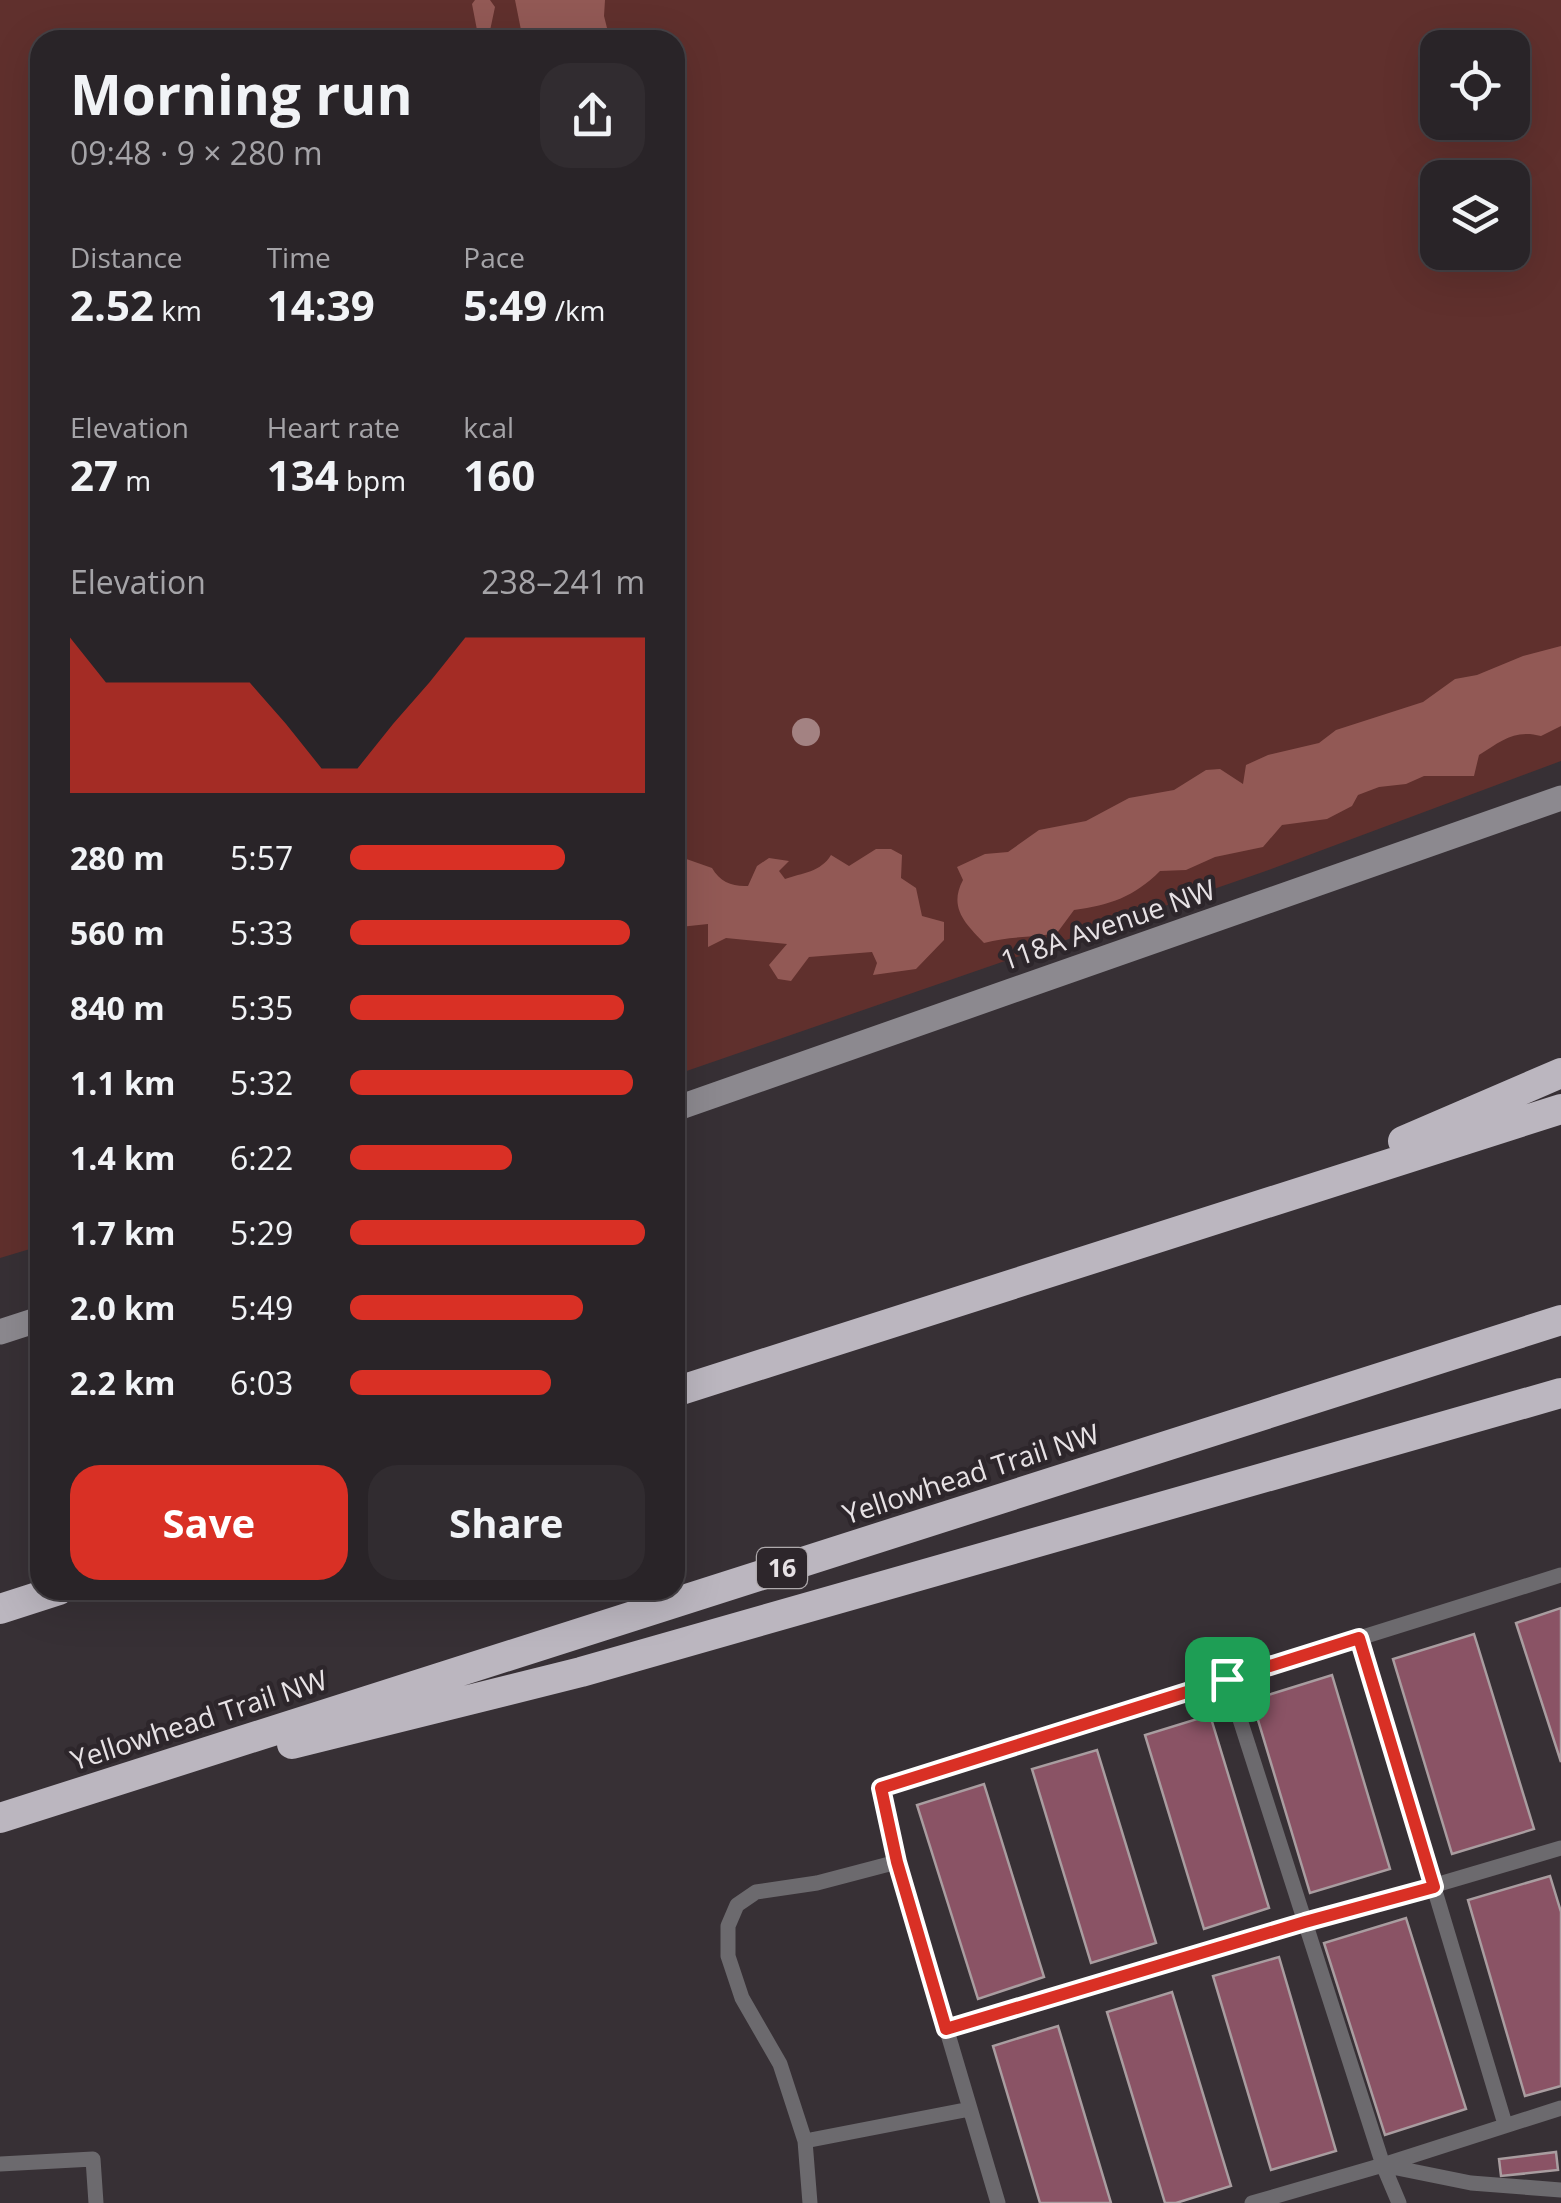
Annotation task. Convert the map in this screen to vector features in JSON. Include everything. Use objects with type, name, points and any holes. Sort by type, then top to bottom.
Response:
[{"type":"highway","points":[[1231,1214],[1561,1074]]},
{"type":"highway","points":[[685,1389],[1561,1108]]},
{"type":"highway","name":"Yellowhead Trail NW","points":[[685,1600],[1561,1320]]},
{"type":"highway","points":[[2,1818],[581,1672],[1561,1393]]},
{"type":"highway","points":[[0,1609],[30,1599]]},
{"type":"highway","name":"Yellowhead Trail NW","points":[[2,1818],[684,1600]]},
{"type":"street","name":"118A Avenue NW","points":[[685,1105],[1561,798]]},
{"type":"street","points":[[0,1332],[30,1322]]},
{"type":"lane","points":[[998,2203],[897,1862],[881,1788],[1561,1575]]},
{"type":"lane","points":[[1359,1638],[1505,2124]]},
{"type":"lane","points":[[1227,1679],[1383,2165],[1399,2203]]},
{"type":"lane","points":[[946,2029],[1561,1848]]},
{"type":"lane","points":[[810,2203],[805,2142],[780,2064],[742,1998],[728,1956],[728,1926],[738,1905],[756,1892],[897,1862]]},
{"type":"lane","points":[[1252,2203],[1561,2108]]},
{"type":"lane","points":[[805,2142],[970,2109]]},
{"type":"lane","points":[[0,2164],[93,2159],[96,2203]]},
{"type":"lane","points":[[1383,2165],[1472,2182],[1561,2190]]},
{"type":"shaded area","points":[[0,0],[1561,0],[1561,761],[1263,872],[685,1072],[685,30],[30,30],[30,1249],[0,1258]]},
{"type":"shaded area","points":[[475,0],[490,0],[495,7],[490,30],[477,30],[472,4]]},
{"type":"shaded area","points":[[515,0],[605,0],[608,30],[521,30]]},
{"type":"shaded area","points":[[1561,646],[1561,726],[1541,736],[1523,734],[1501,741],[1479,755],[1474,776],[1424,776],[1406,784],[1379,787],[1358,795],[1352,806],[1327,819],[1282,825],[1263,847],[1215,857],[1186,870],[1160,871],[1121,898],[1074,910],[1057,933],[984,943],[961,915],[957,899],[963,880],[957,867],[985,854],[1008,852],[1039,830],[1086,821],[1129,798],[1174,790],[1206,770],[1220,769],[1243,784],[1246,765],[1268,755],[1319,743],[1336,730],[1423,702],[1455,679]]},
{"type":"shaded area","points":[[876,849],[891,849],[902,855],[901,878],[916,888],[922,916],[944,922],[944,940],[916,969],[873,975],[877,963],[872,952],[809,957],[791,981],[778,979],[769,965],[787,944],[726,938],[708,947],[708,924],[685,926],[685,859],[712,868],[727,883],[737,886],[748,886],[757,866],[769,858],[789,861],[779,871],[785,879],[817,868],[831,855],[849,866]]},
{"type":"building","points":[[1561,1608],[1561,1762],[1516,1623]]},
{"type":"building","points":[[1474,1634],[1534,1829],[1452,1854],[1393,1659]]},
{"type":"building","points":[[1332,1675],[1390,1869],[1310,1893],[1252,1700]]},
{"type":"building","points":[[1210,1715],[1269,1908],[1204,1929],[1145,1735]]},
{"type":"building","points":[[1097,1750],[1156,1943],[1091,1963],[1032,1769]]},
{"type":"building","points":[[984,1784],[1044,1977],[978,1999],[917,1805]]},
{"type":"building","points":[[1550,1876],[1561,1912],[1561,2086],[1525,2096],[1468,1900]]},
{"type":"building","points":[[1406,1918],[1466,2109],[1385,2135],[1324,1943]]},
{"type":"building","points":[[1279,1957],[1336,2151],[1271,2170],[1213,1976]]},
{"type":"building","points":[[1172,1992],[1231,2186],[1165,2203],[1107,2012]]},
{"type":"building","points":[[1058,2026],[1111,2203],[1040,2203],[993,2046]]},
{"type":"building","points":[[1556,2152],[1558,2170],[1501,2176],[1499,2159]]},
{"type":"route","points":[[1359,1638],[1434,1887],[946,2029],[897,1862],[881,1788],[1227,1679],[1359,1638]]}]
